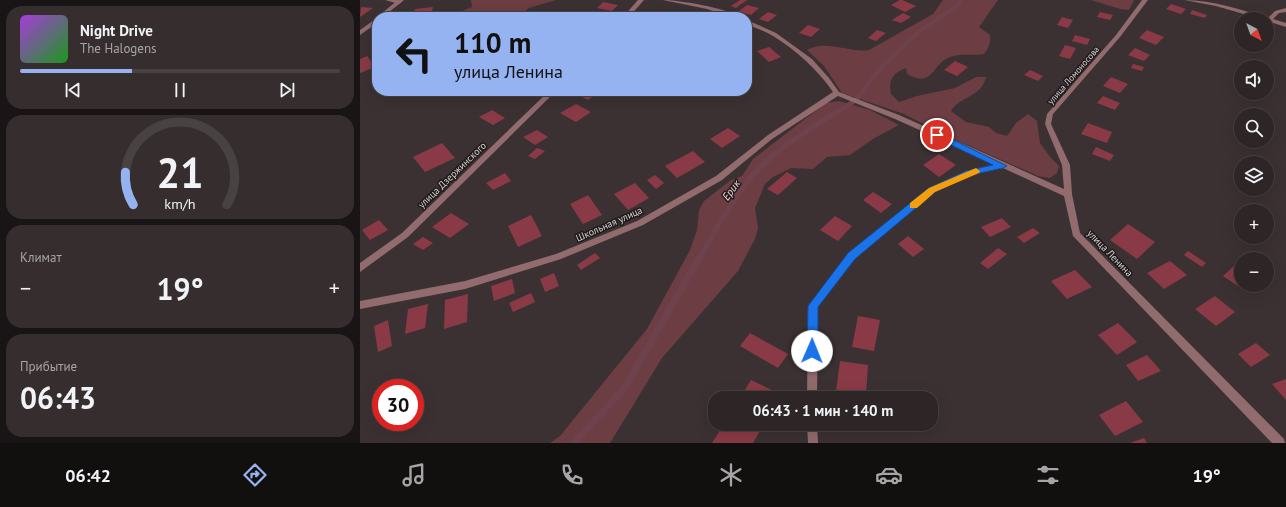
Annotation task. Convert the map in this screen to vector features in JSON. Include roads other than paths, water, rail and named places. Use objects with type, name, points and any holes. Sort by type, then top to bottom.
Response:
[{"type":"street","points":[[388,0],[400,1]]},
{"type":"street","points":[[630,12],[641,0]]},
{"type":"street","points":[[666,0],[721,12]]},
{"type":"street","name":"улица Ломоносова","points":[[1068,194],[1066,165],[1048,124],[1050,114],[1118,36],[1145,0]]},
{"type":"street","points":[[1187,0],[1216,5],[1242,12]]},
{"type":"street","points":[[386,12],[400,1]]},
{"type":"street","points":[[1274,14],[1286,10]]},
{"type":"street","points":[[1274,21],[1286,25]]},
{"type":"street","points":[[360,33],[372,24]]},
{"type":"street","points":[[752,24],[774,34],[810,60],[837,93],[897,117],[1068,194]]},
{"type":"street","name":"Школьная улица","points":[[360,305],[465,285],[558,257],[640,223],[719,178],[770,137],[837,93]]},
{"type":"street","name":"улица Дзержинского","points":[[360,268],[405,235],[548,96]]},
{"type":"street","points":[[812,391],[813,306],[851,256],[932,190],[969,173],[1003,166]]},
{"type":"street","name":"улица Ленина","points":[[1068,194],[1076,234],[1280,443]]},
{"type":"street","points":[[812,431],[813,443]]},
{"type":"waterway","name":"Ерик","points":[[834,114],[856,100],[879,70],[920,31],[959,4],[960,0]]},
{"type":"waterway","name":"Ерик","points":[[699,259],[731,206],[760,167],[791,142],[835,113]]},
{"type":"waterway","name":"Ерик","points":[[574,443],[626,386],[699,258]]}]
